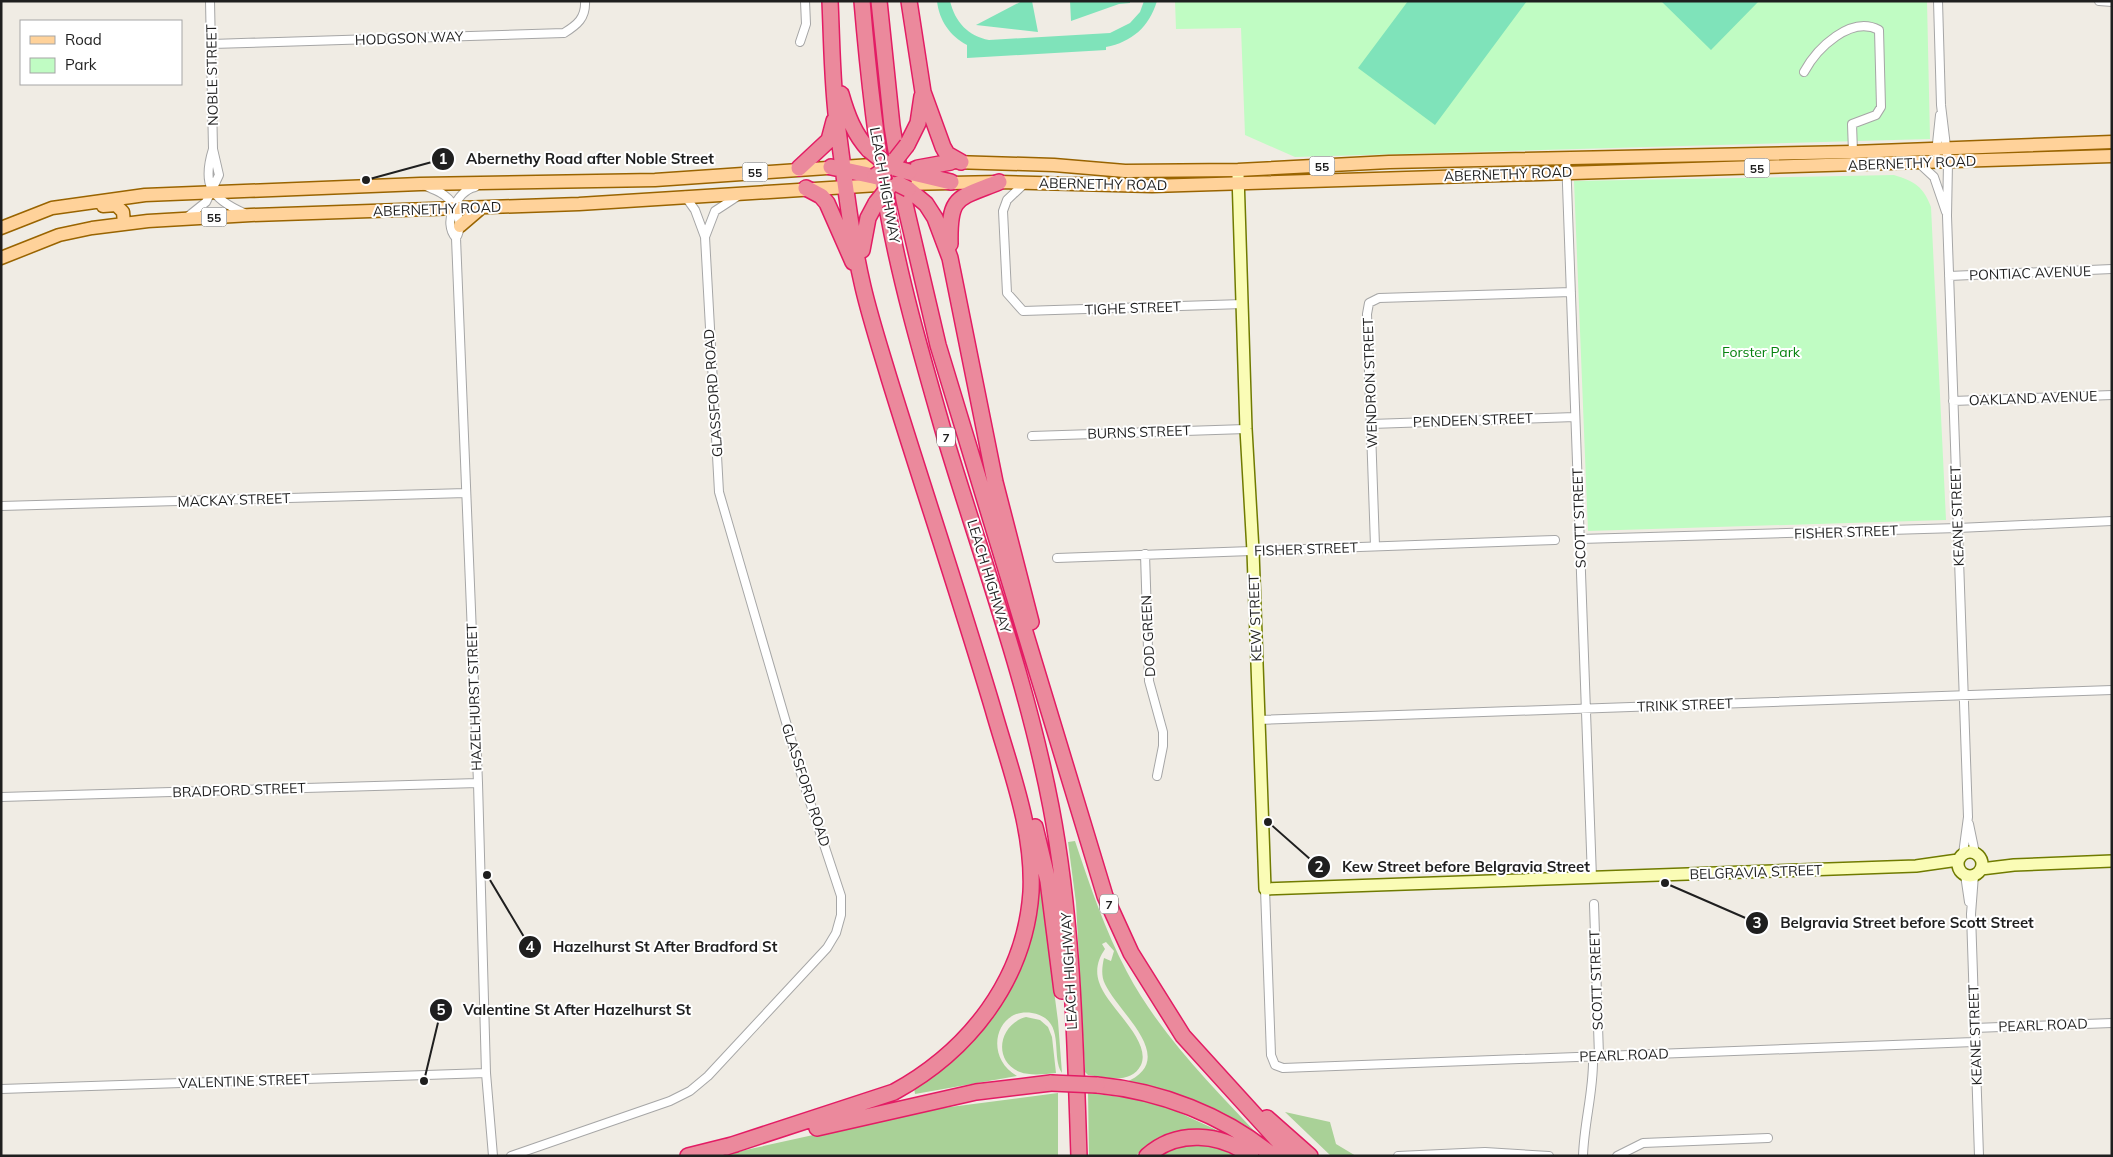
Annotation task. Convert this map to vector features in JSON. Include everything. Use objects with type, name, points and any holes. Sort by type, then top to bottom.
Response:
[{"type":"highway","name":"7","points":[[830,1],[840,167]]},
{"type":"highway","name":"LEACH HIGHWAY","points":[[862,1],[876,137],[888,213],[904,288],[945,436],[1014,658],[1051,808],[1068,931],[1079,1156]]},
{"type":"highway","name":"LEACH HIGHWAY","points":[[879,1],[892,126],[904,200],[916,257],[959,419],[1092,858],[1118,927],[1131,952],[1172,1021],[1223,1082]]},
{"type":"highway","points":[[909,1],[923,92],[943,147],[956,162]]},
{"type":"highway","name":"7","points":[[833,61],[839,90],[849,118],[862,142],[893,175],[926,204],[935,218],[950,258],[995,482],[1036,643],[1045,700]]},
{"type":"highway","points":[[863,287],[864,231],[868,218],[893,175],[918,123],[923,92]]},
{"type":"highway","name":"7","points":[[799,168],[819,152],[829,140],[833,129],[835,101]]},
{"type":"highway","points":[[844,186],[934,164],[956,162]]},
{"type":"highway","points":[[726,1146],[873,1100],[912,1082],[949,1056],[978,1024],[1004,985],[1020,946],[1027,918],[1031,892],[1030,852],[1027,829],[986,687],[889,377],[863,287],[840,167],[951,182]]},
{"type":"highway","name":"7","points":[[950,258],[949,217],[952,209],[965,196],[999,182]]},
{"type":"highway","points":[[806,188],[821,196],[827,203],[863,287]]},
{"type":"highway","points":[[986,687],[1017,763],[1042,853],[1048,881],[1063,996],[1074,1047]]},
{"type":"highway","points":[[1223,1082],[1292,1156]]},
{"type":"highway","points":[[1223,1082],[1310,1156]]},
{"type":"highway","points":[[688,1156],[726,1146],[976,1092],[1051,1083],[1097,1085],[1148,1093],[1193,1108],[1239,1132],[1273,1156]]},
{"type":"highway","points":[[1147,1156],[1170,1141],[1196,1137],[1224,1141],[1251,1156]]},
{"type":"main road","name":"ABERNETHY ROAD","points":[[956,162],[1054,165],[1125,171],[1238,170],[1566,157],[1853,152],[2112,142]]},
{"type":"main road","name":"ABERNETHY ROAD","points":[[951,182],[1152,186],[1566,172],[1920,164],[2112,156]]},
{"type":"main road","name":"ABERNETHY ROAD","points":[[1,228],[52,208],[145,195],[213,190],[655,180],[799,168],[840,167]]},
{"type":"main road","name":"ABERNETHY ROAD","points":[[1,258],[59,235],[124,224],[248,215],[481,208],[844,186]]},
{"type":"main road","points":[[88,203],[102,206],[116,205],[123,212],[124,224]]},
{"type":"main road","points":[[458,232],[481,208]]},
{"type":"street","name":"NOBLE STREET","points":[[185,219],[206,202],[219,175],[213,148],[210,1]]},
{"type":"street","name":"HODGSON WAY","points":[[212,44],[564,33],[579,23],[586,8],[585,1]]},
{"type":"street","points":[[800,42],[806,24],[805,1]]},
{"type":"street","name":"KEANE STREET","points":[[1938,1],[1941,148],[1947,216],[1979,1156]]},
{"type":"street","points":[[2099,1],[2112,2]]},
{"type":"street","points":[[1804,72],[1829,43],[1848,30],[1857,25],[1870,25],[1878,30],[1881,107],[1876,116],[1852,124],[1853,152]]},
{"type":"street","name":"KEANE STREET","points":[[1941,105],[1943,163]]},
{"type":"street","name":"NOBLE STREET","points":[[213,148],[208,165],[207,179],[213,190]]},
{"type":"street","name":"SCOTT STREET","points":[[1566,157],[1592,878]]},
{"type":"street","name":"KEANE STREET","points":[[1920,164],[1934,177],[1947,216]]},
{"type":"street","name":"KEW STREET","points":[[1238,170],[1270,1055],[1274,1064]]},
{"type":"street","name":"HAZELHURST STREET","points":[[458,232],[451,232],[449,220],[459,197],[467,188],[490,183]]},
{"type":"street","name":"TIGHE STREET","points":[[1025,183],[1007,200],[1003,211],[1007,293],[1023,312],[1243,304]]},
{"type":"street","name":"HAZELHURST STREET","points":[[420,184],[446,196],[460,220],[458,232],[478,783],[486,1073],[493,1156]]},
{"type":"street","points":[[213,190],[222,201],[248,215]]},
{"type":"street","name":"GLASSFORD ROAD","points":[[705,237],[715,211],[744,192]]},
{"type":"street","name":"GLASSFORD ROAD","points":[[511,1156],[670,1101],[690,1091],[708,1076],[827,948],[836,933],[841,915],[841,896],[837,878],[804,784],[719,492],[705,237],[695,210],[684,196]]},
{"type":"street","name":"PONTIAC AVENUE","points":[[1949,276],[2112,269]]},
{"type":"street","name":"WENDRON STREET","points":[[1375,546],[1367,314],[1369,303],[1379,298],[1571,292]]},
{"type":"street","name":"OAKLAND AVENUE","points":[[1953,401],[2112,395]]},
{"type":"street","name":"PENDEEN STREET","points":[[1372,424],[1575,417]]},
{"type":"street","name":"BURNS STREET","points":[[1032,436],[1246,429]]},
{"type":"street","name":"MACKAY STREET","points":[[1,506],[466,493]]},
{"type":"street","name":"FISHER STREET","points":[[1580,539],[1958,528],[2112,521]]},
{"type":"street","name":"FISHER STREET","points":[[1056,558],[1555,540]]},
{"type":"street","name":"DOD GREEN","points":[[1145,554],[1149,681],[1163,732],[1163,746],[1157,776]]},
{"type":"street","name":"TRINK STREET","points":[[1258,720],[2112,690]]},
{"type":"street","name":"BRADFORD STREET","points":[[1,797],[478,783]]},
{"type":"street","name":"KEANE STREET","points":[[1968,817],[1969,864]]},
{"type":"street","name":"BELGRAVIA STREET","points":[[1265,890],[1969,864],[2112,861]]},
{"type":"street","name":"SCOTT STREET","points":[[1583,1156],[1584,1136],[1593,1087],[1596,1057],[1594,904]]},
{"type":"street","name":"PEARL ROAD","points":[[1974,1028],[2112,1023]]},
{"type":"street","name":"PEARL ROAD","points":[[1274,1064],[1283,1068],[1974,1042]]},
{"type":"street","name":"VALENTINE STREET","points":[[1,1089],[486,1073]]},
{"type":"street","points":[[1618,1156],[1642,1144],[1768,1138]]},
{"type":"street","points":[[1398,1156],[1549,1156]]},
{"type":"green space","points":[[937,1],[950,1],[955,15],[964,27],[975,35],[989,40],[1110,33],[1130,23],[1140,12],[1144,1],[1157,1],[1154,10],[1138,32],[1124,41],[1106,47],[1106,50],[967,58],[967,45],[955,37],[946,27],[940,15]]},
{"type":"green space","points":[[1022,1],[1032,1],[1038,32],[976,25]]},
{"type":"green space","points":[[1070,1],[1130,1],[1130,3],[1119,4],[1071,21]]},
{"type":"green space","points":[[1175,1],[1927,1],[1930,139],[1295,157],[1245,135],[1241,28],[1176,29]]},
{"type":"green space","points":[[1408,1],[1527,1],[1435,125],[1358,68]]},
{"type":"green space","points":[[1661,1],[1759,1],[1711,50]]},
{"type":"green space","name":"Forster Park","points":[[1894,175],[1913,182],[1925,194],[1931,207],[1946,520],[1588,531],[1574,181]]},
{"type":"green space","points":[[1075,841],[1105,924],[1127,972],[1141,995],[1172,1040],[1263,1140],[1124,1083],[1140,1073],[1147,1062],[1147,1049],[1132,1022],[1105,984],[1102,971],[1104,958],[1111,961],[1114,951],[1106,942],[1102,944],[1105,949],[1098,965],[1099,982],[1110,1002],[1134,1034],[1143,1055],[1141,1065],[1137,1071],[1125,1077],[1102,1077],[1088,1075],[1085,1072],[1076,903],[1068,842]]},
{"type":"green space","points":[[1036,884],[1040,884],[1058,1021],[1062,1073],[1057,1057],[1054,1030],[1050,1023],[1043,1017],[1032,1013],[1020,1013],[1002,1025],[998,1035],[997,1046],[1006,1068],[1017,1076],[915,1094],[914,1087],[990,1016]]},
{"type":"green space","points":[[1026,1017],[1040,1020],[1048,1027],[1052,1037],[1056,1073],[1028,1074],[1020,1072],[1011,1067],[1005,1060],[1002,1052],[1002,1043],[1005,1035],[1017,1021]]},
{"type":"green space","points":[[1058,1093],[1058,1156],[718,1156],[927,1110]]},
{"type":"green space","points":[[1088,1093],[1138,1099],[1165,1106],[1223,1133],[1222,1135],[1191,1130],[1177,1131],[1161,1136],[1135,1156],[1089,1156]]},
{"type":"green space","points":[[1285,1112],[1330,1122],[1336,1144],[1356,1156],[1331,1156]]},
{"type":"green space","points":[[1183,1142],[1214,1146],[1236,1156],[1154,1156]]},
{"type":"place","name":"Abernethy Road after Noble Street","points":[[366,180]]},
{"type":"place","name":"Kew Street before Belgravia Street","points":[[1268,822]]},
{"type":"place","name":"Hazelhurst St After Bradford St","points":[[487,875]]},
{"type":"place","name":"Belgravia Street before Scott Street","points":[[1665,883]]},
{"type":"place","name":"Valentine St After Hazelhurst St","points":[[424,1081]]}]
